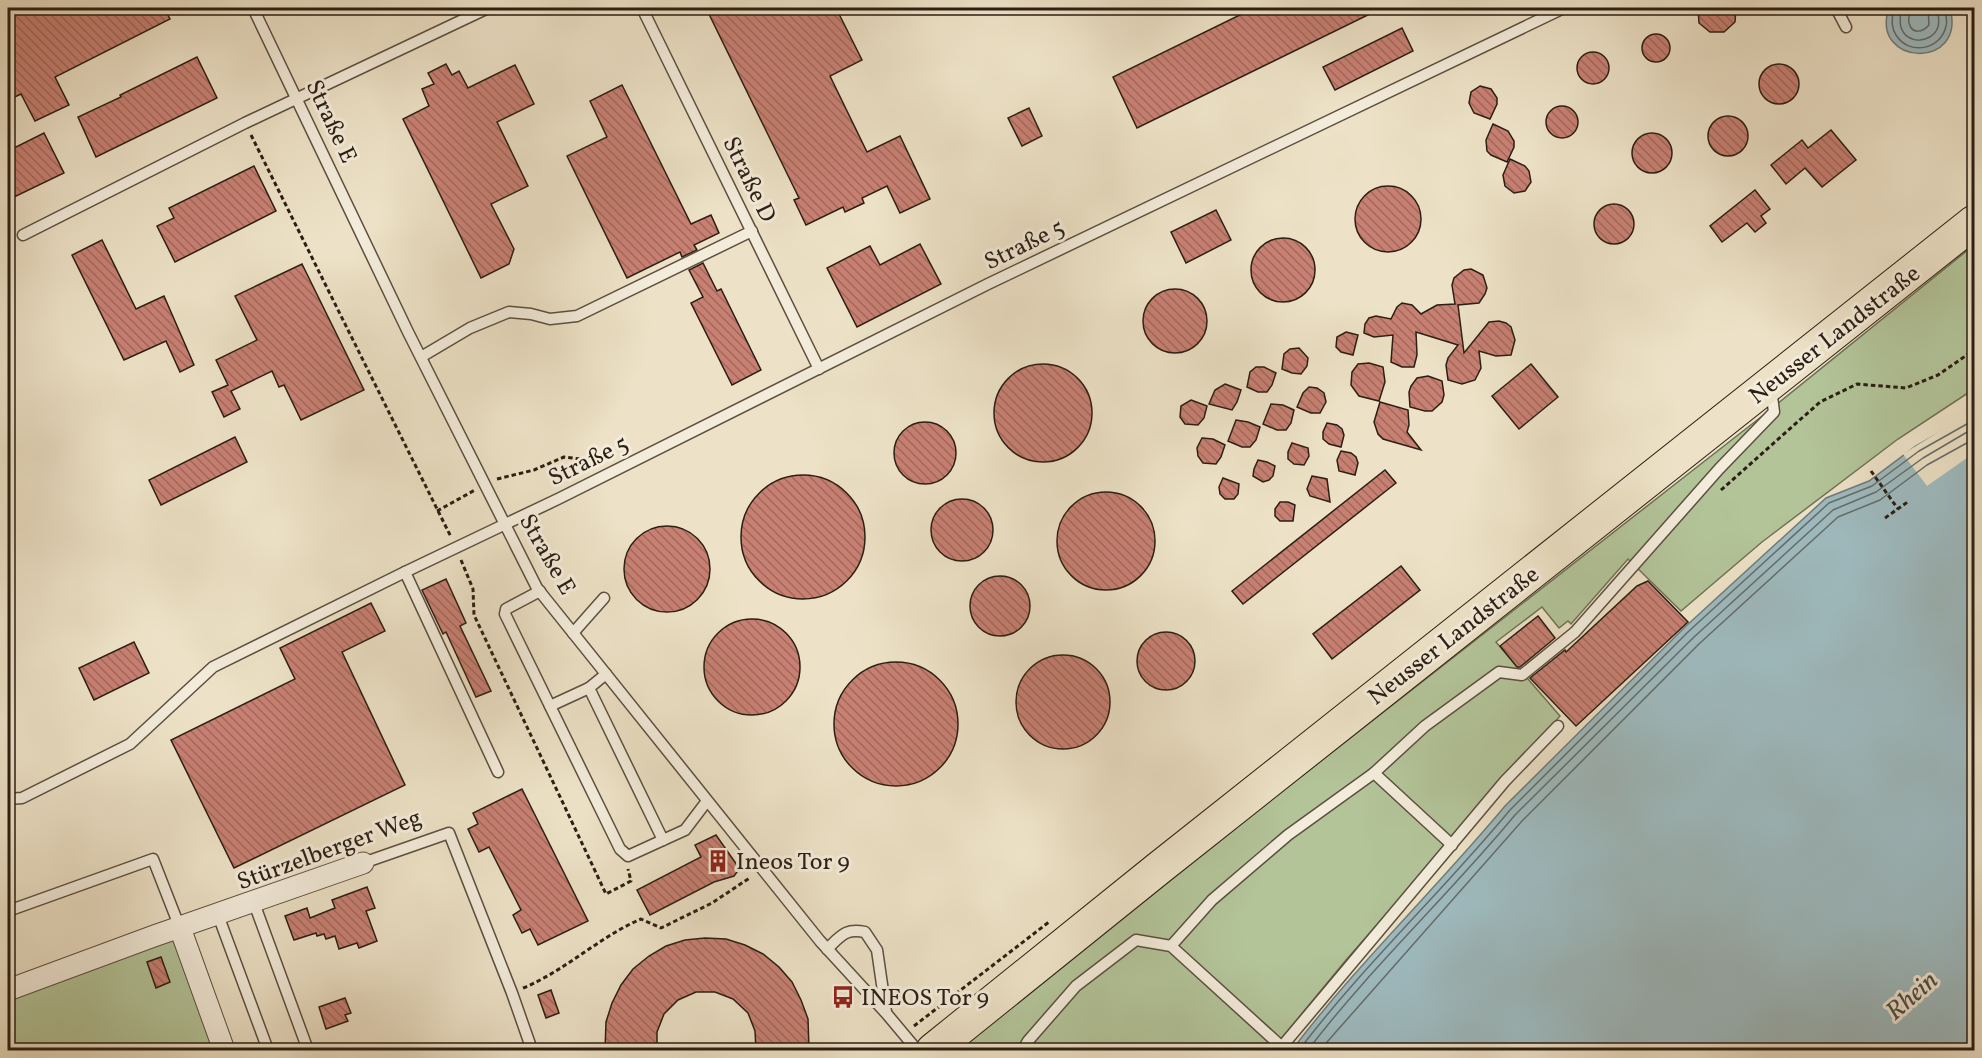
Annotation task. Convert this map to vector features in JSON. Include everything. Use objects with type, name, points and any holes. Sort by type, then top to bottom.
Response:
[{"type":"main road","name":"Neusser Landstraße","points":[[933,1050],[1974,222]]},
{"type":"street","name":"Stürzelberger Weg","points":[[8,990],[363,864]]},
{"type":"street","points":[[180,928],[224,1050]]},
{"type":"lane","name":"Straße E","points":[[254,8],[421,357],[540,591],[827,949],[886,1012],[916,1050]]},
{"type":"lane","points":[[23,235],[246,123],[488,8]]},
{"type":"lane","name":"Straße D","points":[[642,8],[819,369]]},
{"type":"lane","name":"Straße 5","points":[[8,799],[22,798],[130,744],[213,667],[988,284],[1564,8]]},
{"type":"lane","points":[[1836,8],[1846,27]]},
{"type":"lane","points":[[421,357],[470,328],[509,312],[550,319],[577,316],[752,231]]},
{"type":"lane","points":[[1171,946],[1212,900],[1288,835],[1374,772],[1425,726],[1499,672],[1522,675],[1575,632],[1719,469],[1774,412],[1770,384]]},
{"type":"lane","points":[[405,572],[498,772]]},
{"type":"lane","points":[[540,591],[506,609],[505,614],[620,849],[628,856],[685,830],[707,801]]},
{"type":"lane","points":[[573,633],[604,598]]},
{"type":"lane","points":[[550,706],[589,688],[606,674]]},
{"type":"lane","points":[[589,688],[663,840]]},
{"type":"lane","points":[[1023,1050],[1028,1041],[1076,986],[1136,940],[1171,946],[1280,1049],[1505,781],[1558,726]]},
{"type":"lane","points":[[1374,772],[1452,845]]},
{"type":"lane","name":"Stürzelberger Weg","points":[[363,864],[449,833],[532,1050]]},
{"type":"lane","points":[[8,911],[153,859],[180,928]]},
{"type":"lane","points":[[254,903],[308,1050]]},
{"type":"lane","points":[[218,915],[268,1050]]},
{"type":"lane","points":[[827,949],[845,933],[853,930],[865,932],[877,950],[886,1012]]},
{"type":"path","points":[[246,123],[456,547],[473,589],[474,615],[606,894],[631,881],[624,852]]},
{"type":"path","points":[[1715,495],[1820,402],[1857,384],[1906,388],[1938,375],[1974,350]]},
{"type":"path","points":[[437,511],[498,478],[534,470],[564,457],[602,462],[617,469]]},
{"type":"path","points":[[1871,471],[1898,509]]},
{"type":"path","points":[[1885,518],[1909,501]]},
{"type":"path","points":[[533,984],[619,928],[641,919],[661,928],[712,903],[763,870]]},
{"type":"green space","points":[[1974,245],[1974,389],[1898,439],[1762,542],[1681,611],[1628,559],[1571,624],[1568,621],[1559,628],[1542,607],[1496,642],[1560,716],[1346,960],[1272,1050],[954,1050],[1761,417]]},
{"type":"green space","points":[[174,939],[215,1050],[8,1050],[8,1001]]},
{"type":"water","points":[[1889,8],[1950,8],[1951,28],[1945,43],[1933,51],[1918,53],[1904,50],[1892,41],[1887,27]]},
{"type":"water","name":"Rhein","points":[[1974,413],[1974,1050],[1292,1050],[1343,987],[1505,806],[1685,627],[1826,498],[1869,481],[1916,446]]},
{"type":"pier","points":[[1974,410],[1974,453],[1927,486],[1903,454]]},
{"type":"building","points":[[8,8],[164,8],[170,19],[55,77],[69,105],[35,121],[21,94],[8,100]]},
{"type":"building","points":[[706,8],[836,8],[862,60],[830,76],[867,152],[900,136],[930,199],[900,213],[887,186],[862,198],[864,203],[845,212],[843,207],[806,225],[794,200],[799,198]]},
{"type":"building","points":[[1254,8],[1382,8],[1137,128],[1113,77]]},
{"type":"building","points":[[1698,8],[1736,8],[1735,22],[1724,32],[1710,32],[1699,23]]},
{"type":"building","points":[[1402,28],[1413,51],[1335,90],[1323,67]]},
{"type":"building","points":[[1656,34],[1666,38],[1670,48],[1666,58],[1656,62],[1646,58],[1642,48],[1646,38]]},
{"type":"building","points":[[1593,52],[1604,57],[1609,68],[1604,79],[1593,84],[1582,79],[1577,68],[1582,57]]},
{"type":"building","points":[[197,57],[217,98],[96,157],[78,117]]},
{"type":"building","points":[[446,64],[452,75],[459,71],[468,88],[515,65],[534,104],[497,122],[528,186],[491,204],[514,249],[509,264],[481,278],[403,119],[429,106],[422,89],[434,84],[428,73]]},
{"type":"building","points":[[1779,64],[1793,70],[1799,84],[1793,98],[1779,104],[1765,98],[1759,84],[1765,70]]},
{"type":"building","points":[[622,85],[691,224],[711,215],[719,233],[694,245],[697,250],[682,257],[680,252],[627,278],[567,156],[607,137],[590,101]]},
{"type":"building","points":[[1480,86],[1491,89],[1497,98],[1497,104],[1490,119],[1474,113],[1469,103],[1471,92]]},
{"type":"building","points":[[1562,106],[1573,111],[1578,122],[1573,133],[1562,138],[1551,133],[1546,122],[1551,111]]},
{"type":"building","points":[[1029,108],[1042,136],[1022,146],[1008,118]]},
{"type":"building","points":[[1728,116],[1742,122],[1748,136],[1742,150],[1728,156],[1714,150],[1708,136],[1714,122]]},
{"type":"building","points":[[1493,124],[1508,131],[1514,141],[1514,147],[1507,162],[1487,151],[1486,140]]},
{"type":"building","points":[[1831,130],[1856,160],[1822,187],[1805,168],[1786,184],[1771,165],[1802,140],[1808,148]]},
{"type":"building","points":[[44,133],[64,173],[12,198],[8,189],[8,151]]},
{"type":"building","points":[[1652,133],[1666,139],[1672,153],[1666,167],[1652,173],[1638,167],[1632,153],[1638,139]]},
{"type":"building","points":[[1510,159],[1525,166],[1529,171],[1531,182],[1525,191],[1514,193],[1505,186],[1503,175]]},
{"type":"building","points":[[254,166],[276,211],[175,262],[157,226],[174,218],[169,208]]},
{"type":"building","points":[[1388,186],[1400,189],[1411,196],[1418,207],[1421,219],[1418,231],[1411,242],[1400,249],[1388,252],[1376,249],[1365,242],[1358,231],[1355,219],[1358,207],[1365,196],[1376,189]]},
{"type":"building","points":[[1755,190],[1770,209],[1761,216],[1766,223],[1755,232],[1747,223],[1722,242],[1710,226]]},
{"type":"building","points":[[1614,204],[1628,210],[1634,224],[1628,238],[1614,244],[1600,238],[1594,224],[1600,210]]},
{"type":"building","points":[[1216,210],[1231,240],[1186,263],[1171,232]]},
{"type":"building","points":[[1277,238],[1289,238],[1306,247],[1313,258],[1315,270],[1313,282],[1306,293],[1289,302],[1277,302],[1265,297],[1256,288],[1251,276],[1251,264],[1256,252],[1265,243]]},
{"type":"building","points":[[102,240],[136,309],[164,296],[194,365],[180,372],[166,341],[124,360],[72,255]]},
{"type":"building","points":[[920,244],[941,284],[857,327],[827,268],[870,246],[880,265]]},
{"type":"building","points":[[703,263],[717,291],[721,289],[761,370],[732,385],[691,303],[703,297],[689,270]]},
{"type":"building","points":[[302,264],[364,390],[301,420],[284,385],[279,387],[272,371],[231,391],[240,409],[224,417],[212,392],[228,385],[216,360],[257,340],[235,296]]},
{"type":"building","points":[[1471,269],[1483,275],[1487,288],[1479,303],[1458,305],[1464,353],[1489,322],[1506,323],[1511,327],[1515,340],[1511,355],[1496,356],[1479,351],[1481,368],[1475,380],[1462,384],[1448,380],[1446,365],[1448,358],[1458,345],[1416,332],[1417,355],[1414,367],[1402,367],[1391,362],[1393,335],[1374,337],[1364,333],[1365,324],[1369,318],[1376,316],[1391,319],[1397,307],[1402,303],[1412,305],[1421,314],[1437,305],[1455,304],[1452,285],[1454,278],[1464,270]]},
{"type":"building","points":[[1175,289],[1193,295],[1201,303],[1207,321],[1201,339],[1193,347],[1175,353],[1157,347],[1149,339],[1143,321],[1149,303],[1157,295]]},
{"type":"building","points":[[1346,332],[1358,335],[1353,355],[1341,352],[1336,347],[1337,337]]},
{"type":"building","points":[[1299,348],[1308,358],[1307,366],[1301,374],[1282,369],[1284,354],[1290,349]]},
{"type":"building","points":[[1369,363],[1383,367],[1385,382],[1379,401],[1359,396],[1351,385],[1352,372],[1358,364]]},
{"type":"building","points":[[1043,364],[1062,368],[1078,378],[1088,394],[1092,413],[1088,432],[1078,448],[1062,458],[1043,462],[1024,458],[1008,448],[998,432],[994,413],[998,394],[1008,378],[1024,368]]},
{"type":"building","points":[[1531,364],[1558,397],[1519,429],[1492,396]]},
{"type":"building","points":[[1256,367],[1264,367],[1276,373],[1267,392],[1258,392],[1247,387],[1250,372]]},
{"type":"building","points":[[1428,376],[1442,381],[1444,395],[1442,402],[1432,411],[1410,407],[1411,386],[1417,378]]},
{"type":"building","points":[[1225,384],[1241,390],[1232,410],[1209,404],[1215,390]]},
{"type":"building","points":[[1309,387],[1317,388],[1324,393],[1326,402],[1320,413],[1311,413],[1297,407],[1303,393]]},
{"type":"building","points":[[1191,400],[1207,406],[1204,418],[1198,425],[1185,424],[1180,417],[1181,406]]},
{"type":"building","points":[[1380,402],[1408,410],[1407,432],[1421,450],[1383,439],[1378,434],[1374,422]]},
{"type":"building","points":[[1271,404],[1283,405],[1294,410],[1291,423],[1286,430],[1277,430],[1263,424]]},
{"type":"building","points":[[1236,420],[1260,427],[1256,440],[1250,447],[1242,447],[1228,441]]},
{"type":"building","points":[[925,422],[947,431],[956,453],[947,475],[925,484],[903,475],[894,453],[903,431]]},
{"type":"building","points":[[1327,423],[1337,425],[1342,429],[1344,435],[1341,447],[1329,444],[1323,439]]},
{"type":"building","points":[[235,437],[247,462],[161,505],[149,480]]},
{"type":"building","points":[[1202,438],[1213,439],[1225,445],[1216,464],[1203,463],[1198,456],[1197,448]]},
{"type":"building","points":[[1292,443],[1308,448],[1309,456],[1304,465],[1294,464],[1288,459]]},
{"type":"building","points":[[1341,451],[1351,453],[1356,457],[1358,463],[1355,475],[1339,471],[1337,460]]},
{"type":"building","points":[[1258,460],[1275,466],[1273,476],[1269,480],[1263,482],[1253,476]]},
{"type":"building","points":[[1385,470],[1396,483],[1243,604],[1232,591]]},
{"type":"building","points":[[803,475],[827,479],[847,493],[861,513],[865,537],[861,561],[847,581],[827,595],[803,599],[779,595],[759,581],[745,561],[741,537],[745,513],[759,493],[779,479]]},
{"type":"building","points":[[1312,476],[1327,479],[1330,502],[1310,496],[1307,489]]},
{"type":"building","points":[[1223,478],[1239,484],[1238,494],[1234,499],[1225,499],[1220,494],[1219,487]]},
{"type":"building","points":[[1106,492],[1125,495],[1141,506],[1152,522],[1155,541],[1152,560],[1141,576],[1125,587],[1106,590],[1087,587],[1071,576],[1060,560],[1057,541],[1060,522],[1071,506],[1087,495]]},
{"type":"building","points":[[962,499],[984,508],[993,530],[984,552],[962,561],[940,552],[931,530],[940,508]]},
{"type":"building","points":[[1280,502],[1295,505],[1293,521],[1280,521],[1275,516],[1275,509]]},
{"type":"building","points":[[667,526],[683,530],[697,539],[706,553],[710,569],[706,585],[697,599],[683,608],[667,612],[651,608],[637,599],[628,585],[624,569],[628,553],[637,539],[651,530]]},
{"type":"building","points":[[1401,566],[1420,590],[1332,659],[1313,634]]},
{"type":"building","points":[[994,576],[1006,576],[1022,584],[1028,594],[1030,606],[1028,618],[1022,628],[1006,636],[994,636],[978,628],[970,612],[970,600],[978,584]]},
{"type":"building","points":[[446,579],[466,623],[460,626],[491,691],[476,697],[446,632],[443,634],[422,590]]},
{"type":"building","points":[[1648,581],[1688,622],[1576,726],[1530,678],[1565,650],[1566,652],[1637,586]]},
{"type":"building","points":[[371,603],[385,631],[342,652],[405,785],[234,868],[171,740],[295,679],[280,648]]},
{"type":"building","points":[[1538,616],[1555,638],[1520,667],[1517,667],[1500,646]]},
{"type":"building","points":[[752,619],[770,623],[786,633],[796,649],[800,667],[796,685],[786,701],[770,711],[752,715],[734,711],[718,701],[708,685],[704,667],[708,649],[718,633],[734,623]]},
{"type":"building","points":[[1166,632],[1177,634],[1190,645],[1195,661],[1193,672],[1182,685],[1166,690],[1155,688],[1142,677],[1137,661],[1139,650],[1150,637]]},
{"type":"building","points":[[134,642],[149,673],[94,700],[79,668]]},
{"type":"building","points":[[1054,655],[1072,655],[1097,668],[1107,684],[1110,702],[1107,720],[1097,736],[1072,749],[1054,749],[1029,736],[1016,711],[1016,693],[1029,668]]},
{"type":"building","points":[[896,662],[920,666],[940,680],[954,700],[958,724],[954,748],[940,768],[920,782],[896,786],[872,782],[852,768],[838,748],[834,724],[838,700],[852,680],[872,666]]},
{"type":"building","points":[[522,789],[588,921],[538,945],[530,929],[522,933],[513,915],[521,910],[489,847],[479,852],[468,829],[478,824],[473,813]]},
{"type":"building","points":[[716,835],[737,865],[737,872],[734,876],[714,882],[650,915],[637,890],[701,857],[695,845]]},
{"type":"building","points":[[367,887],[375,908],[366,911],[377,941],[359,948],[357,943],[339,949],[335,936],[326,939],[324,934],[317,936],[316,933],[294,940],[285,916],[307,908],[310,918],[335,908],[332,900]]},
{"type":"building","points":[[726,939],[745,945],[763,954],[779,967],[792,982],[808,1019],[809,1050],[756,1050],[755,1031],[748,1013],[733,999],[715,992],[696,992],[678,1000],[664,1014],[657,1032],[657,1050],[605,1050],[606,1022],[612,1003],[621,985],[633,969],[666,946],[685,940]]},
{"type":"building","points":[[161,957],[170,982],[156,988],[147,962]]},
{"type":"building","points":[[551,990],[559,1013],[546,1018],[538,995]]},
{"type":"building","points":[[345,998],[351,1013],[345,1015],[348,1021],[326,1029],[319,1007]]},
{"type":"place","name":"Ineos Tor 9","points":[[718,861]]},
{"type":"place","name":"INEOS Tor 9","points":[[843,997]]}]
